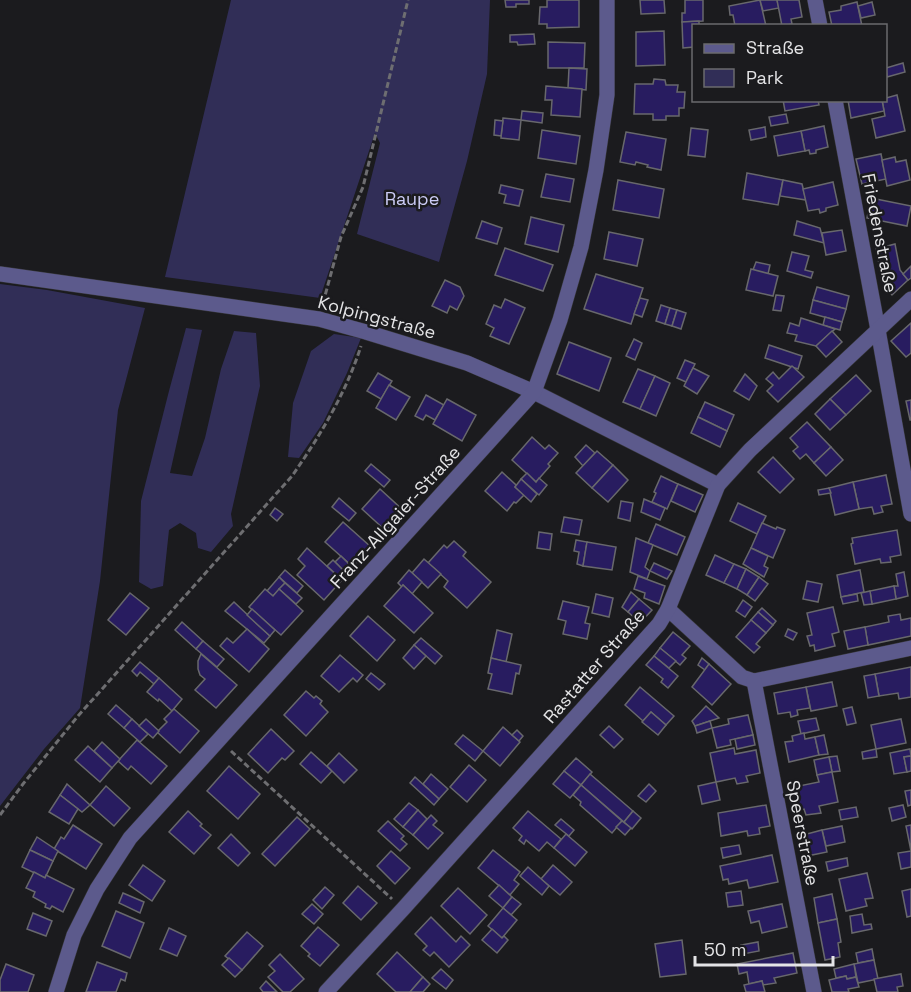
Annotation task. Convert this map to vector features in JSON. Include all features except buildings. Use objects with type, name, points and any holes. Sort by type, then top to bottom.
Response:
[{"type":"street","name":"Franz-Allgaier-Straße","points":[[56,992],[74,935],[98,889],[130,838],[534,392],[560,320],[581,247],[596,170],[607,95],[607,0]]},
{"type":"street","points":[[815,0],[820,24]]},
{"type":"street","name":"Friedenstraße","points":[[835,102],[911,514]]},
{"type":"street","name":"Kolpingstraße","points":[[0,274],[319,320],[366,332],[467,363],[534,392],[718,485]]},
{"type":"street","name":"Rastatter Straße","points":[[326,992],[659,624],[668,609],[718,485],[750,450],[911,299]]},
{"type":"street","points":[[668,609],[742,677],[754,681],[911,648]]},
{"type":"street","name":"Speerstraße","points":[[754,681],[814,992]]},
{"type":"path","points":[[319,320],[341,237],[363,187],[408,0]]},
{"type":"path","points":[[0,814],[78,716],[292,476],[318,439],[348,381],[366,332]]},
{"type":"path","points":[[218,740],[403,909]]},
{"type":"green space","name":"Raupe","points":[[231,0],[490,0],[487,74],[467,161],[439,262],[357,234],[380,143],[375,133],[320,298],[165,277]]},
{"type":"green space","points":[[0,284],[145,308],[118,410],[100,581],[80,708],[44,749],[0,806]]},
{"type":"green space","points":[[186,328],[202,330],[170,473],[192,476],[205,438],[221,369],[234,331],[256,333],[260,386],[231,514],[233,526],[211,552],[198,548],[196,533],[180,523],[169,530],[163,586],[151,589],[139,582],[141,501]]},
{"type":"green space","points":[[334,334],[361,338],[323,423],[299,458],[288,457],[293,403],[311,351]]}]
